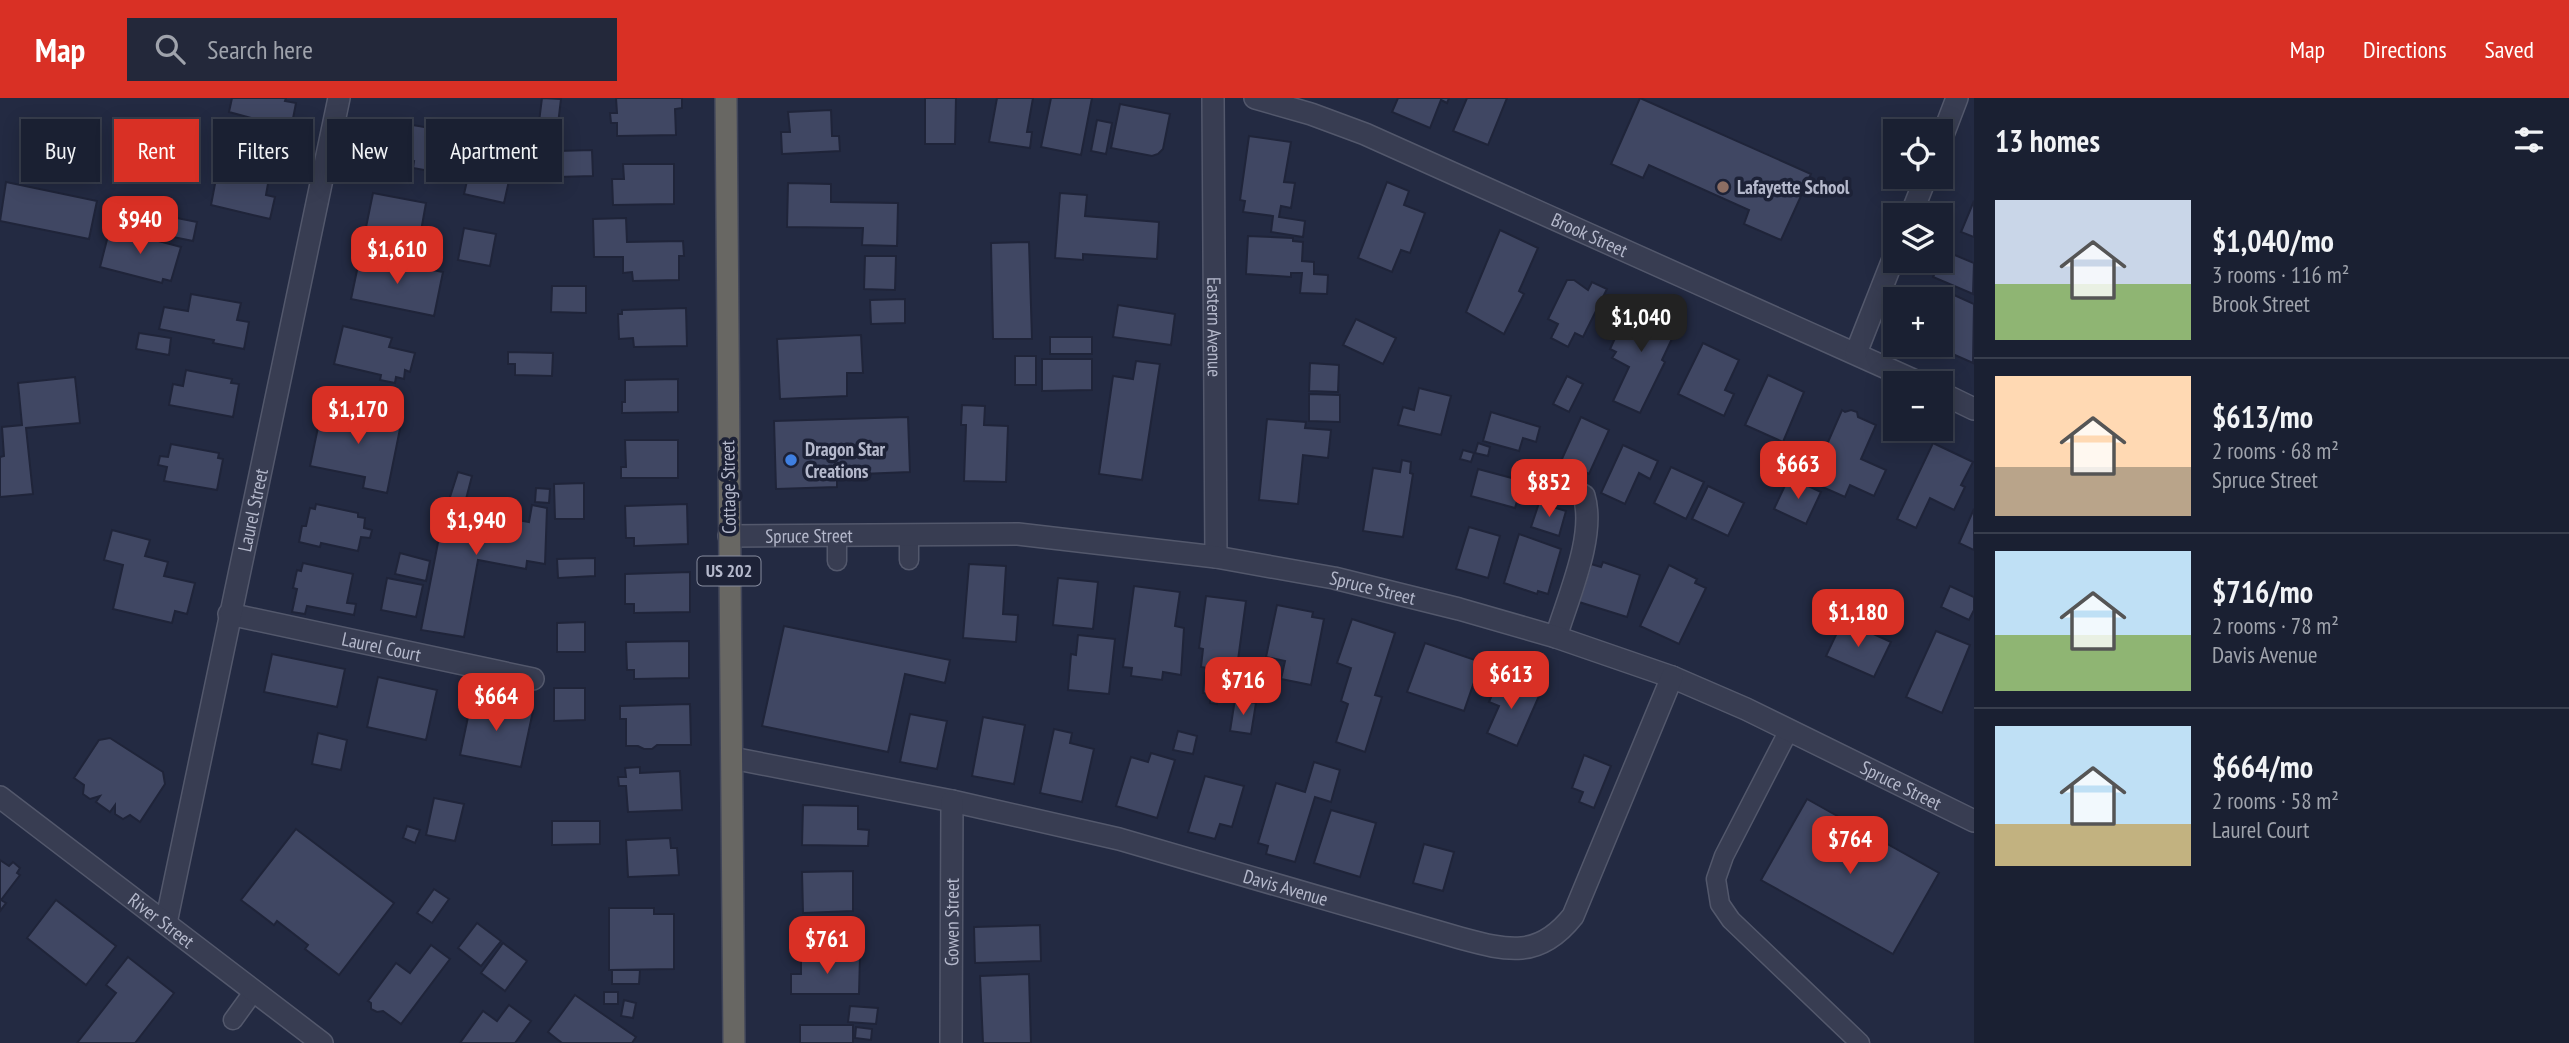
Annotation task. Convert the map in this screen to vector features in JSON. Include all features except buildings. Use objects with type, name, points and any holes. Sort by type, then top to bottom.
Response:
[{"type":"highway","name":"Cottage Street","points":[[726,98],[734,1043]]},
{"type":"street","name":"Laurel Street","points":[[166,923],[339,98]]},
{"type":"street","name":"Eastern Avenue","points":[[1213,98],[1216,557]]},
{"type":"street","name":"Brook Street","points":[[1255,98],[1311,114],[1365,134],[1894,371]]},
{"type":"street","points":[[1949,119],[1957,98]]},
{"type":"street","points":[[1856,353],[1888,273]]},
{"type":"street","points":[[1953,399],[1974,409]]},
{"type":"street","points":[[1542,472],[1584,496],[1588,510],[1583,547],[1556,637]]},
{"type":"street","name":"Spruce Street","points":[[729,536],[1018,534],[1216,557],[1334,578],[1459,609],[1556,637],[1672,677],[1974,821]]},
{"type":"street","name":"Laurel Court","points":[[229,614],[533,680]]},
{"type":"street","name":"Davis Avenue","points":[[732,758],[952,800],[1119,839],[1510,950],[1547,942],[1562,931],[1573,916],[1672,677]]},
{"type":"street","name":"River Street","points":[[0,797],[322,1043]]},
{"type":"street","name":"Gowen Street","points":[[951,1043],[952,800]]},
{"type":"lane","points":[[837,535],[837,561]]},
{"type":"lane","points":[[909,535],[909,560]]},
{"type":"lane","points":[[1788,730],[1724,856],[1716,879],[1720,904],[1731,920],[1860,1043]]},
{"type":"lane","points":[[233,1020],[254,991]]},
{"type":"place","name":"Lafayette School","points":[[1723,187]]},
{"type":"place","name":"Dragon Star Creations","points":[[791,460]]}]
